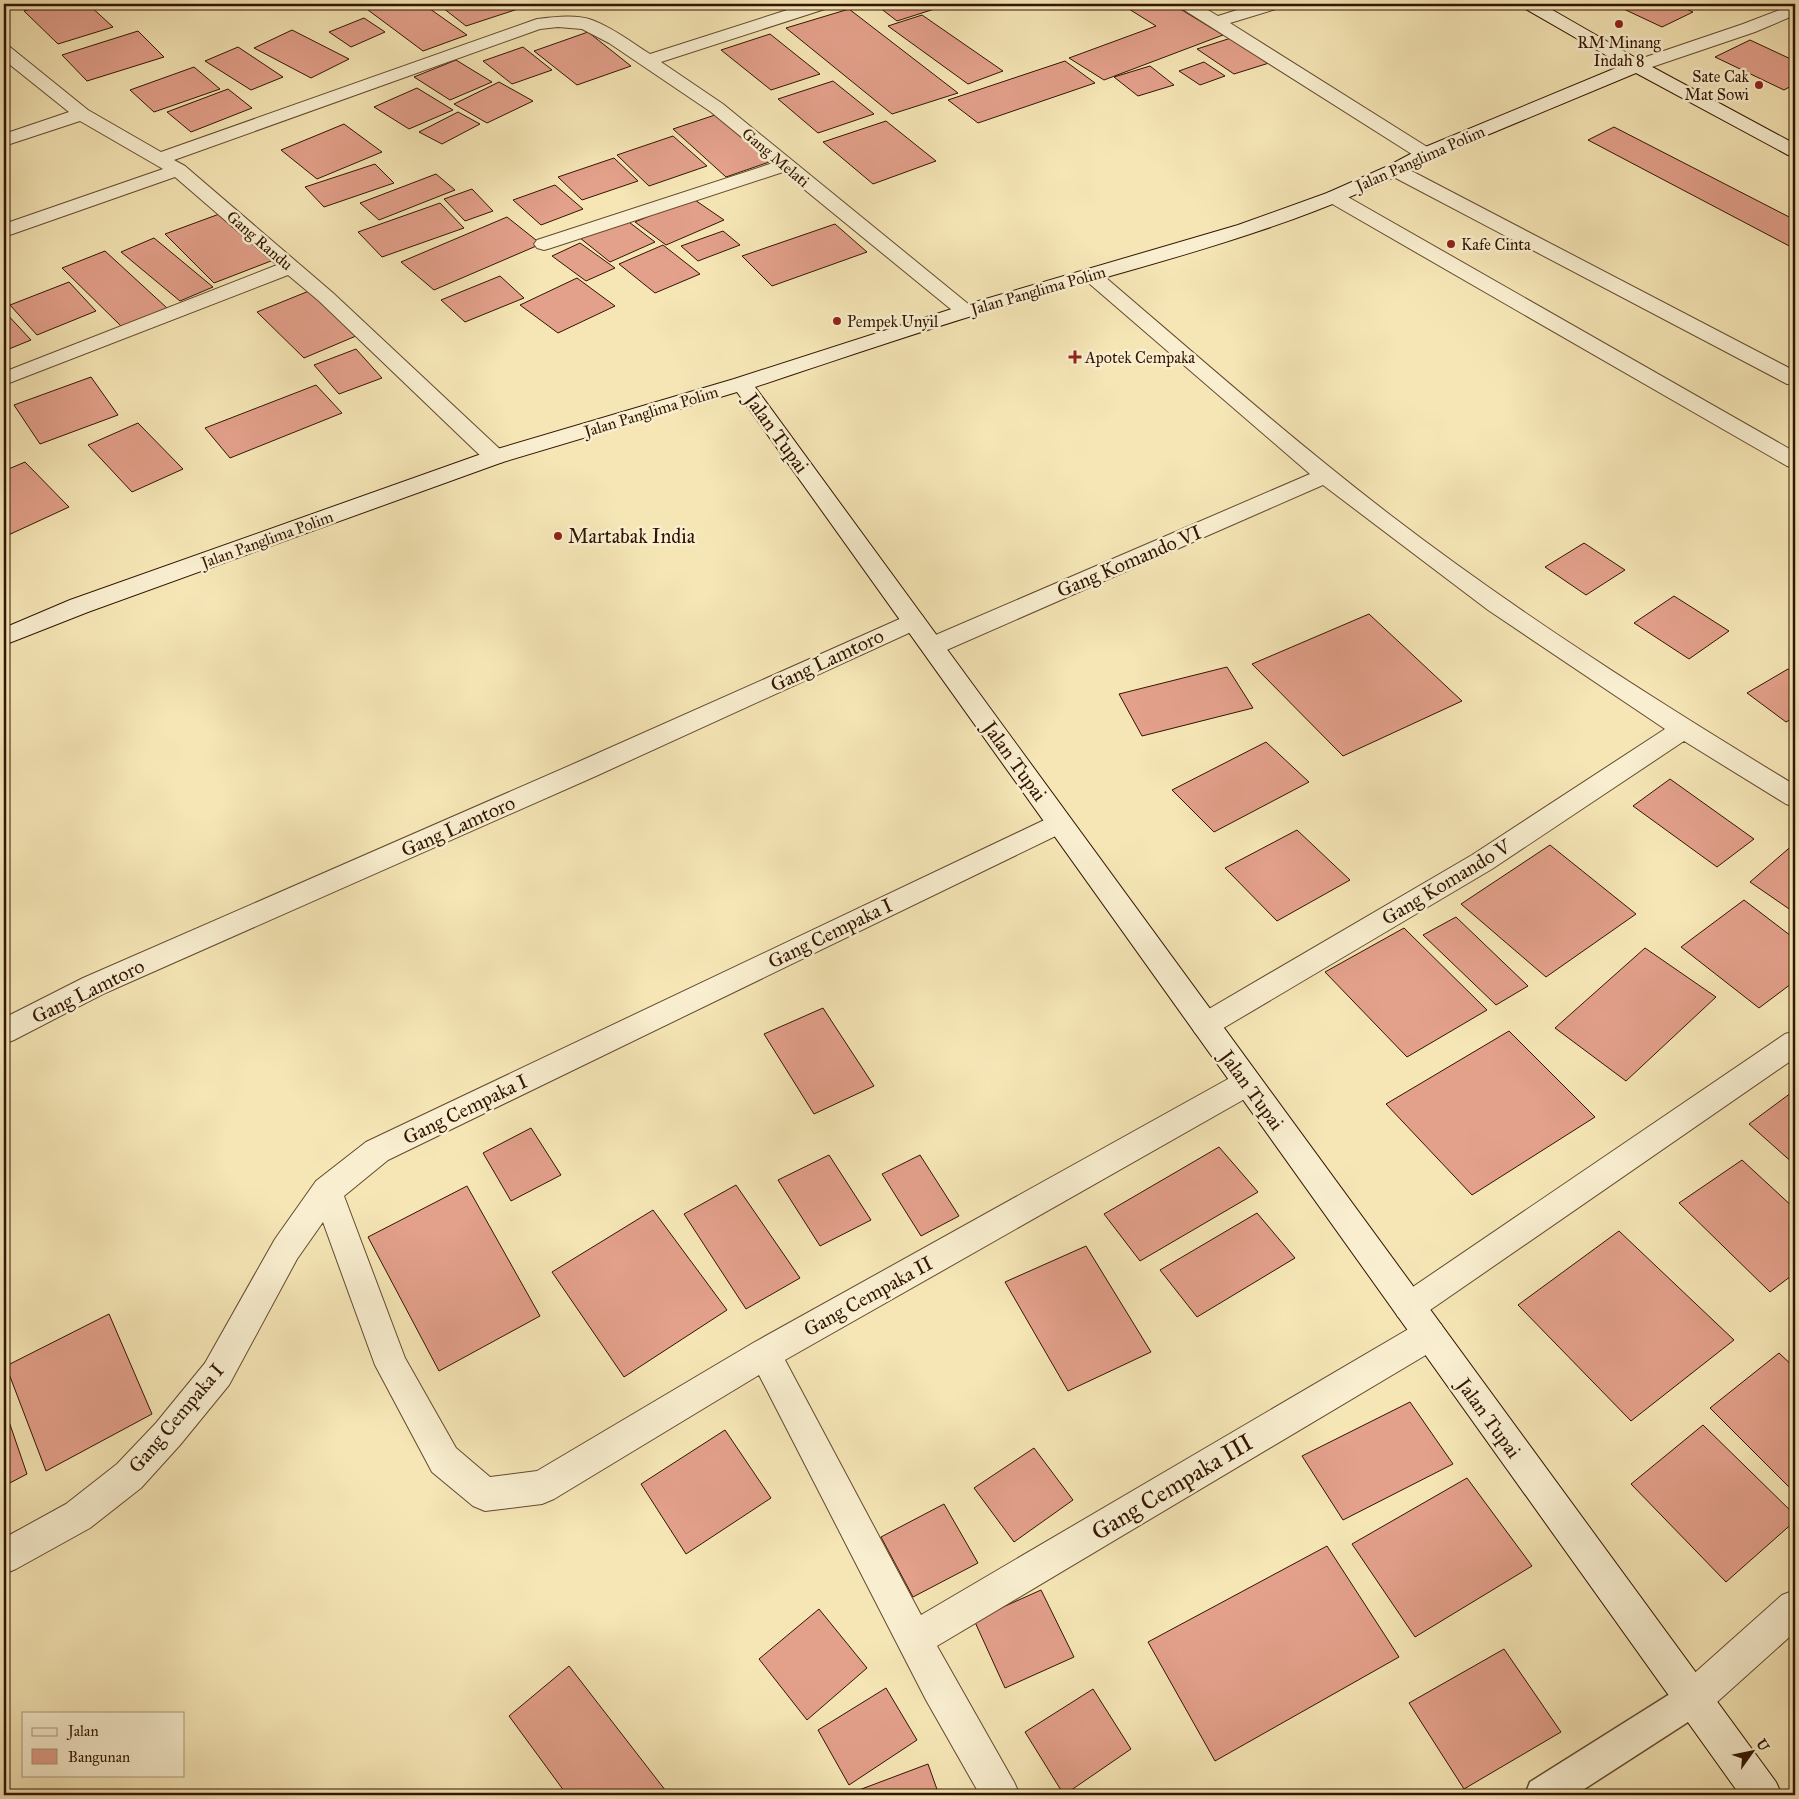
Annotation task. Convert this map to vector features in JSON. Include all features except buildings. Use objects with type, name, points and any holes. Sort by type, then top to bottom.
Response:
[{"type":"street","points":[[647,61],[822,4]]},
{"type":"street","points":[[1187,4],[1424,154]]},
{"type":"street","points":[[1217,22],[1273,4]]},
{"type":"street","points":[[1530,4],[1636,66],[1795,150]]},
{"type":"street","name":"Jalan Panglima Polim","points":[[4,637],[79,606],[495,457],[742,384],[965,311],[1092,276],[1245,229],[1334,197],[1395,170],[1424,154],[1636,66],[1748,28],[1795,9]]},
{"type":"street","name":"Gang Melati","points":[[159,158],[538,24],[586,24],[614,39],[717,108],[965,311]]},
{"type":"street","name":"Gang Randu","points":[[4,51],[82,114],[178,170],[333,304],[495,457]]},
{"type":"street","points":[[4,140],[82,114]]},
{"type":"street","points":[[544,244],[785,165]]},
{"type":"street","points":[[4,231],[178,170]]},
{"type":"street","points":[[1395,170],[1795,379]]},
{"type":"street","points":[[1334,197],[1795,460]]},
{"type":"street","points":[[4,379],[291,267]]},
{"type":"street","points":[[1092,276],[1326,476],[1532,630],[1682,730],[1795,798]]},
{"type":"street","name":"Jalan Tupai","points":[[742,384],[1763,1795]]},
{"type":"street","name":"Gang Komando VI","points":[[932,646],[1326,476]]},
{"type":"street","name":"Gang Lamtoro","points":[[4,1032],[93,986],[578,774],[913,621]]},
{"type":"street","name":"Gang Komando V","points":[[1205,1025],[1482,862],[1682,730]]},
{"type":"street","name":"Gang Cempaka I","points":[[4,1557],[78,1516],[109,1493],[129,1476],[168,1434],[217,1374],[286,1249],[327,1191],[377,1151],[1059,823]]},
{"type":"street","points":[[1409,1307],[1795,1043]]},
{"type":"street","name":"Gang Cempaka II","points":[[327,1191],[391,1365],[444,1460],[484,1494],[542,1487],[765,1354],[1247,1083]]},
{"type":"street","name":"Gang Cempaka III","points":[[914,1639],[1429,1334]]},
{"type":"street","points":[[765,1354],[914,1639],[1001,1795]]},
{"type":"street","points":[[1693,1699],[1795,1608]]},
{"type":"lane","points":[[1543,1795],[1693,1699]]},
{"type":"place","name":"RM Minang Indah 8","points":[[1619,24]]},
{"type":"place","name":"Sate Cak Mat Sowi","points":[[1759,85]]},
{"type":"place","name":"Kafe Cinta","points":[[1451,244]]},
{"type":"place","name":"Pempek Unyil","points":[[837,321]]},
{"type":"place","name":"Apotek Cempaka","points":[[1075,357]]},
{"type":"place","name":"Martabak India","points":[[558,536]]}]
